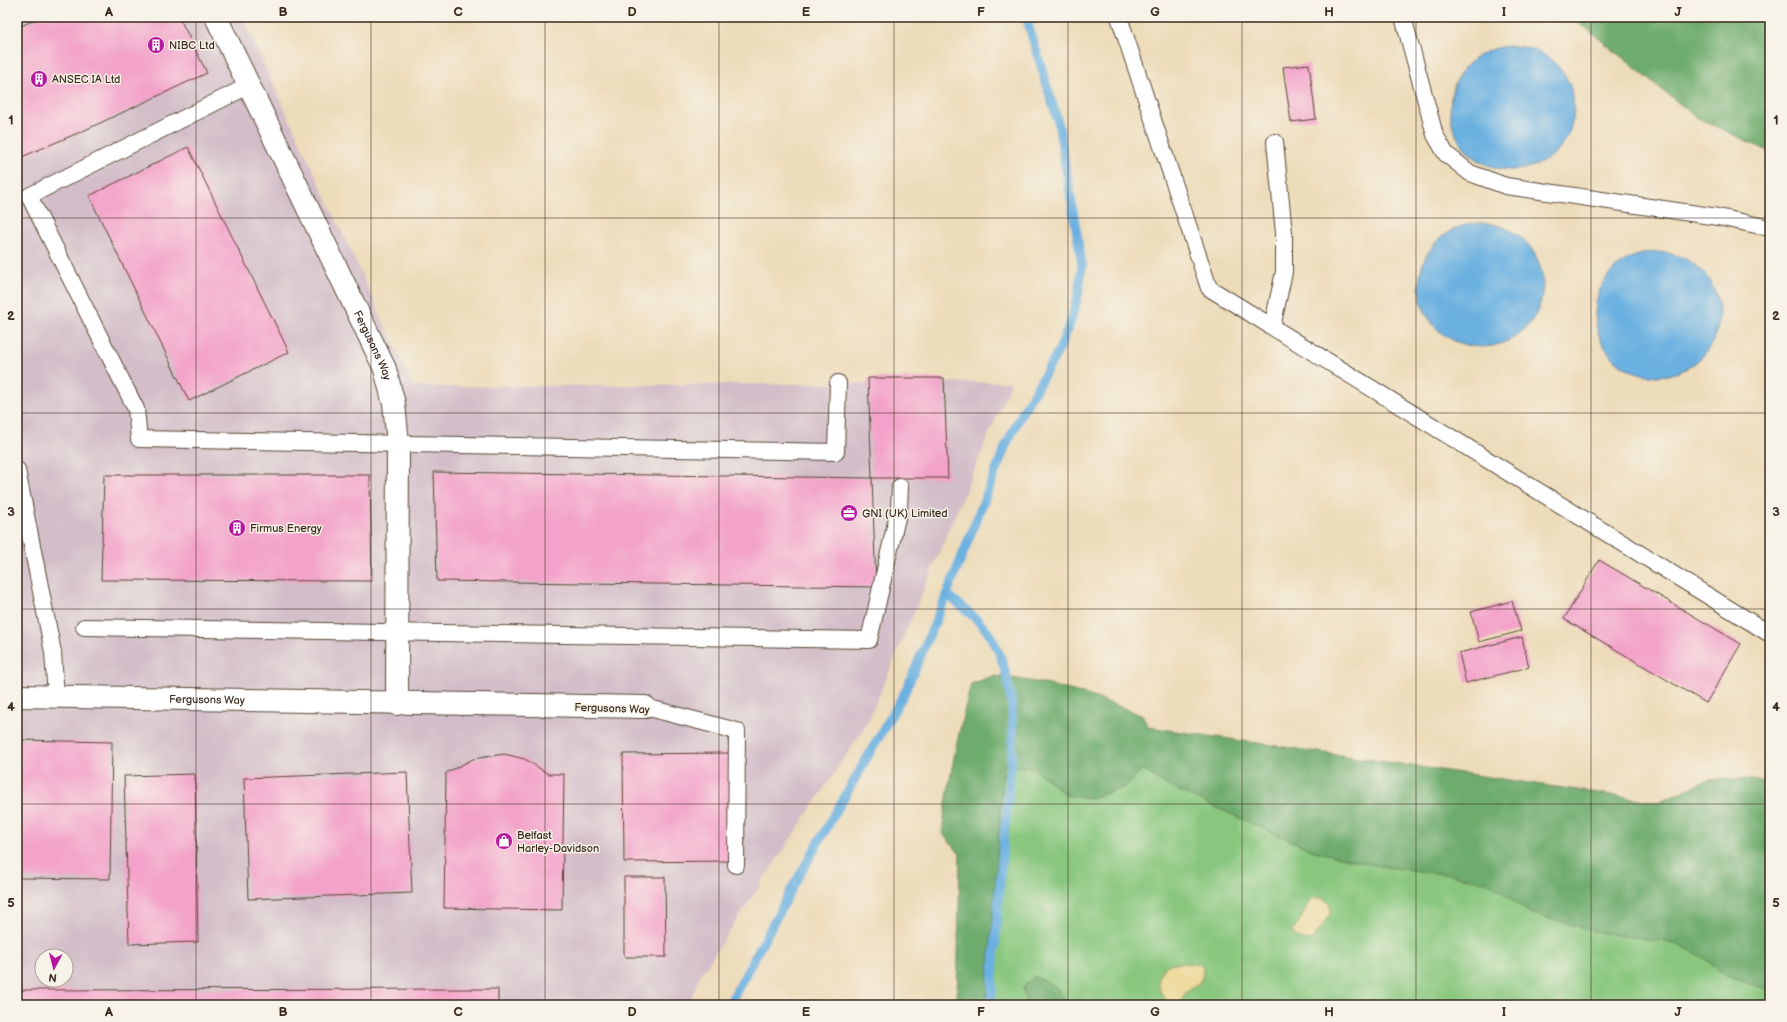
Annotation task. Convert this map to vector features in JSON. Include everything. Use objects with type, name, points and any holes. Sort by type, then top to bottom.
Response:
[{"type":"street","name":"Fergusons Way","points":[[216,17],[385,369],[394,404],[398,443],[397,704]]},
{"type":"street","name":"Fergusons Way","points":[[17,696],[397,704],[645,707]]},
{"type":"lane","points":[[1119,17],[1209,288],[1770,634]]},
{"type":"lane","points":[[1403,17],[1435,135],[1446,154],[1470,173],[1506,186],[1718,217],[1770,228]]},
{"type":"lane","points":[[248,86],[29,196],[136,409],[139,439],[836,452],[838,383]]},
{"type":"lane","points":[[1272,327],[1284,272],[1284,233],[1275,142]]},
{"type":"lane","points":[[17,470],[53,652],[56,697]]},
{"type":"lane","points":[[84,627],[868,640],[899,509],[900,487]]},
{"type":"lane","name":"Fergusons Way","points":[[645,707],[737,731],[736,865]]},
{"type":"shaded area","points":[[17,17],[242,17],[414,387],[1011,382],[868,722],[700,976],[688,1005],[17,1005]]},
{"type":"green space","points":[[1569,17],[1770,17],[1770,152],[1696,117],[1587,29]]},
{"type":"green space","points":[[993,676],[1032,681],[1088,695],[1143,716],[1148,727],[1658,802],[1711,779],[1743,779],[1770,782],[1770,990],[1728,977],[1701,956],[1678,944],[1592,931],[1530,913],[1490,883],[1458,876],[1379,866],[1314,851],[1168,786],[1142,769],[1125,787],[1091,798],[1066,795],[1034,768],[1004,765],[986,1005],[957,1005],[960,854],[942,833],[954,758],[971,684]]},
{"type":"green space","points":[[1007,707],[1658,802],[1711,779],[1770,782],[1770,1005],[986,1005]]},
{"type":"green space","points":[[1034,976],[1055,986],[1071,1005],[1026,1005],[1023,988]]},
{"type":"sand","points":[[1313,898],[1322,898],[1329,903],[1331,912],[1313,940],[1301,939],[1292,932]]},
{"type":"sand","points":[[1172,963],[1199,964],[1203,968],[1201,980],[1186,991],[1181,1002],[1174,1003],[1164,997],[1159,986],[1161,973],[1165,967]]},
{"type":"water","points":[[1512,46],[1524,47],[1536,51],[1547,56],[1556,64],[1564,73],[1569,84],[1573,96],[1573,120],[1569,132],[1564,143],[1556,152],[1547,160],[1536,165],[1524,169],[1512,170],[1500,169],[1488,165],[1477,160],[1468,152],[1460,143],[1455,132],[1451,120],[1450,108],[1451,96],[1455,84],[1460,73],[1468,64],[1477,56],[1488,51],[1500,47]]},
{"type":"water","points":[[1481,223],[1493,224],[1505,228],[1516,233],[1525,241],[1533,250],[1538,261],[1542,273],[1542,297],[1538,309],[1533,320],[1525,329],[1516,337],[1505,342],[1493,346],[1481,347],[1469,346],[1457,342],[1446,337],[1437,329],[1429,320],[1424,309],[1420,297],[1419,285],[1420,273],[1424,261],[1429,250],[1437,241],[1446,233],[1457,228],[1469,224]]},
{"type":"water","points":[[1657,252],[1669,253],[1681,257],[1692,262],[1701,270],[1709,279],[1714,290],[1718,302],[1718,326],[1714,338],[1709,349],[1701,358],[1692,366],[1681,371],[1669,375],[1657,376],[1645,375],[1633,371],[1622,366],[1613,358],[1605,349],[1600,338],[1596,326],[1595,314],[1596,302],[1600,290],[1605,279],[1613,270],[1622,262],[1633,257],[1645,253]]},
{"type":"building","points":[[40,17],[179,17],[207,73],[85,130],[17,159],[17,28]]},
{"type":"building","points":[[1309,64],[1316,119],[1291,122],[1283,67]]},
{"type":"building","points":[[188,147],[289,352],[189,401],[89,196]]},
{"type":"building","points":[[868,378],[944,378],[948,478],[872,478]]},
{"type":"building","points":[[434,472],[872,478],[876,587],[437,581]]},
{"type":"building","name":"Firmus Energy","points":[[104,475],[370,475],[372,581],[101,580]]},
{"type":"building","points":[[1599,560],[1741,644],[1706,703],[1564,619]]},
{"type":"building","points":[[1512,601],[1521,631],[1479,642],[1471,612]]},
{"type":"building","points":[[1522,637],[1529,667],[1466,683],[1459,653]]},
{"type":"building","points":[[17,740],[112,742],[110,879],[17,878]]},
{"type":"building","points":[[729,753],[731,861],[624,862],[623,754]]},
{"type":"building","name":"Belfast Harley-Davidson","points":[[504,754],[525,759],[548,774],[564,774],[562,910],[444,908],[446,773],[473,759]]},
{"type":"building","points":[[407,772],[412,893],[248,899],[244,778]]},
{"type":"building","points":[[195,774],[198,942],[129,944],[124,776]]},
{"type":"building","points":[[624,877],[665,877],[666,957],[624,957]]},
{"type":"building","points":[[498,989],[498,1005],[17,1005],[17,990]]},
{"type":"waterway","points":[[729,1005],[791,890],[906,690],[947,594],[1006,445],[1023,411],[1059,350],[1071,321],[1079,291],[1082,264],[1058,122],[1026,17]]},
{"type":"waterway","points":[[947,594],[974,617],[991,637],[1004,668],[1010,693],[1012,718],[1011,770],[1005,821],[991,1005]]},
{"type":"place","name":"NIBC Ltd","points":[[156,45]]},
{"type":"place","name":"ANSEC IA Ltd","points":[[39,79]]},
{"type":"place","name":"GNI (UK) Limited","points":[[849,513]]},
{"type":"place","name":"Firmus Energy","points":[[237,528]]},
{"type":"place","name":"Belfast Harley-Davidson","points":[[504,841]]}]
